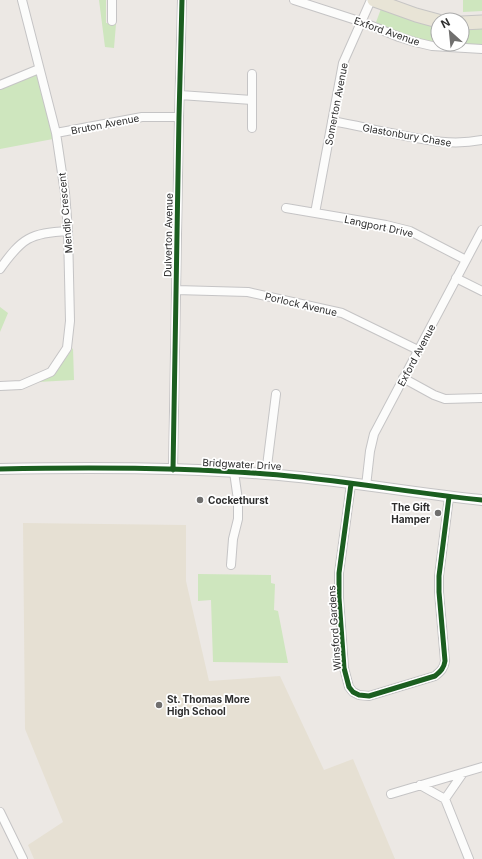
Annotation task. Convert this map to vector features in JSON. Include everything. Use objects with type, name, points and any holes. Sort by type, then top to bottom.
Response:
[{"type":"main road","points":[[372,0],[430,19]]},
{"type":"main road","points":[[470,23],[482,22]]},
{"type":"street","name":"Mendip Crescent","points":[[0,386],[21,385],[52,372],[67,348],[70,322],[68,232],[65,193],[56,133],[22,0]]},
{"type":"street","points":[[112,0],[112,21]]},
{"type":"street","name":"Dulverton Avenue","points":[[173,470],[182,0]]},
{"type":"street","name":"Exford Avenue","points":[[294,0],[362,22],[415,42],[432,46],[482,49]]},
{"type":"street","name":"Somerton Avenue","points":[[315,213],[343,63],[372,0]]},
{"type":"street","points":[[0,85],[39,69]]},
{"type":"street","points":[[252,74],[252,128]]},
{"type":"street","points":[[180,95],[252,100]]},
{"type":"street","name":"Bruton Avenue","points":[[56,133],[142,117],[179,117]]},
{"type":"street","name":"Glastonbury Chase","points":[[332,121],[430,141],[467,143],[482,140]]},
{"type":"street","name":"Langport Drive","points":[[286,208],[386,225],[410,231],[466,260]]},
{"type":"street","name":"Exford Avenue","points":[[366,486],[370,451],[374,434],[482,230]]},
{"type":"street","points":[[0,269],[23,242],[37,234],[68,232]]},
{"type":"street","points":[[456,278],[482,291]]},
{"type":"street","name":"Porlock Avenue","points":[[176,290],[248,292],[342,313],[418,350]]},
{"type":"street","points":[[403,378],[434,395],[445,399],[482,398]]},
{"type":"street","points":[[266,474],[276,394]]},
{"type":"street","name":"Bridgwater Drive","points":[[0,469],[68,468],[266,474],[482,500]]},
{"type":"street","points":[[231,565],[233,539],[238,519],[238,500],[234,472]]},
{"type":"street","name":"Winsford Gardens","points":[[351,484],[339,573],[339,598],[344,668],[353,692],[363,696],[369,696],[435,676],[444,666],[445,661],[439,576],[449,497]]},
{"type":"street","points":[[391,794],[482,767]]},
{"type":"street","points":[[445,799],[463,772]]},
{"type":"street","points":[[420,785],[445,799],[469,859]]},
{"type":"street","points":[[0,812],[23,859]]},
{"type":"shaded area","name":"St. Thomas More High School","points":[[23,523],[186,525],[186,581],[209,681],[280,676],[324,770],[353,759],[395,859],[34,859],[28,845],[63,822],[25,729]]},
{"type":"green space","points":[[99,0],[106,0],[106,23],[116,24],[114,48],[105,47]]},
{"type":"green space","points":[[463,0],[482,0],[482,11],[463,12]]},
{"type":"green space","points":[[382,6],[430,23],[430,44],[397,36],[375,25]]},
{"type":"green space","points":[[470,27],[482,27],[482,48],[470,47]]},
{"type":"green space","points":[[37,73],[53,139],[0,149],[0,88]]},
{"type":"green space","points":[[0,307],[8,313],[0,332]]},
{"type":"green space","points":[[73,348],[74,380],[38,382],[55,373]]},
{"type":"green space","points":[[198,574],[271,575],[271,583],[275,584],[274,610],[278,611],[288,663],[213,662],[211,600],[198,601]]},
{"type":"cycle path","points":[[173,470],[182,0]]},
{"type":"cycle path","points":[[0,469],[133,468],[233,472],[320,479],[482,500]]},
{"type":"cycle path","points":[[351,484],[339,573],[339,598],[344,668],[349,687],[353,692],[359,695],[369,696],[435,676],[444,666],[445,661],[439,576],[449,497]]},
{"type":"place","name":"Cockethurst","points":[[200,500]]},
{"type":"place","name":"The Gift Hamper","points":[[438,513]]},
{"type":"place","name":"St. Thomas More High School","points":[[159,705]]}]
